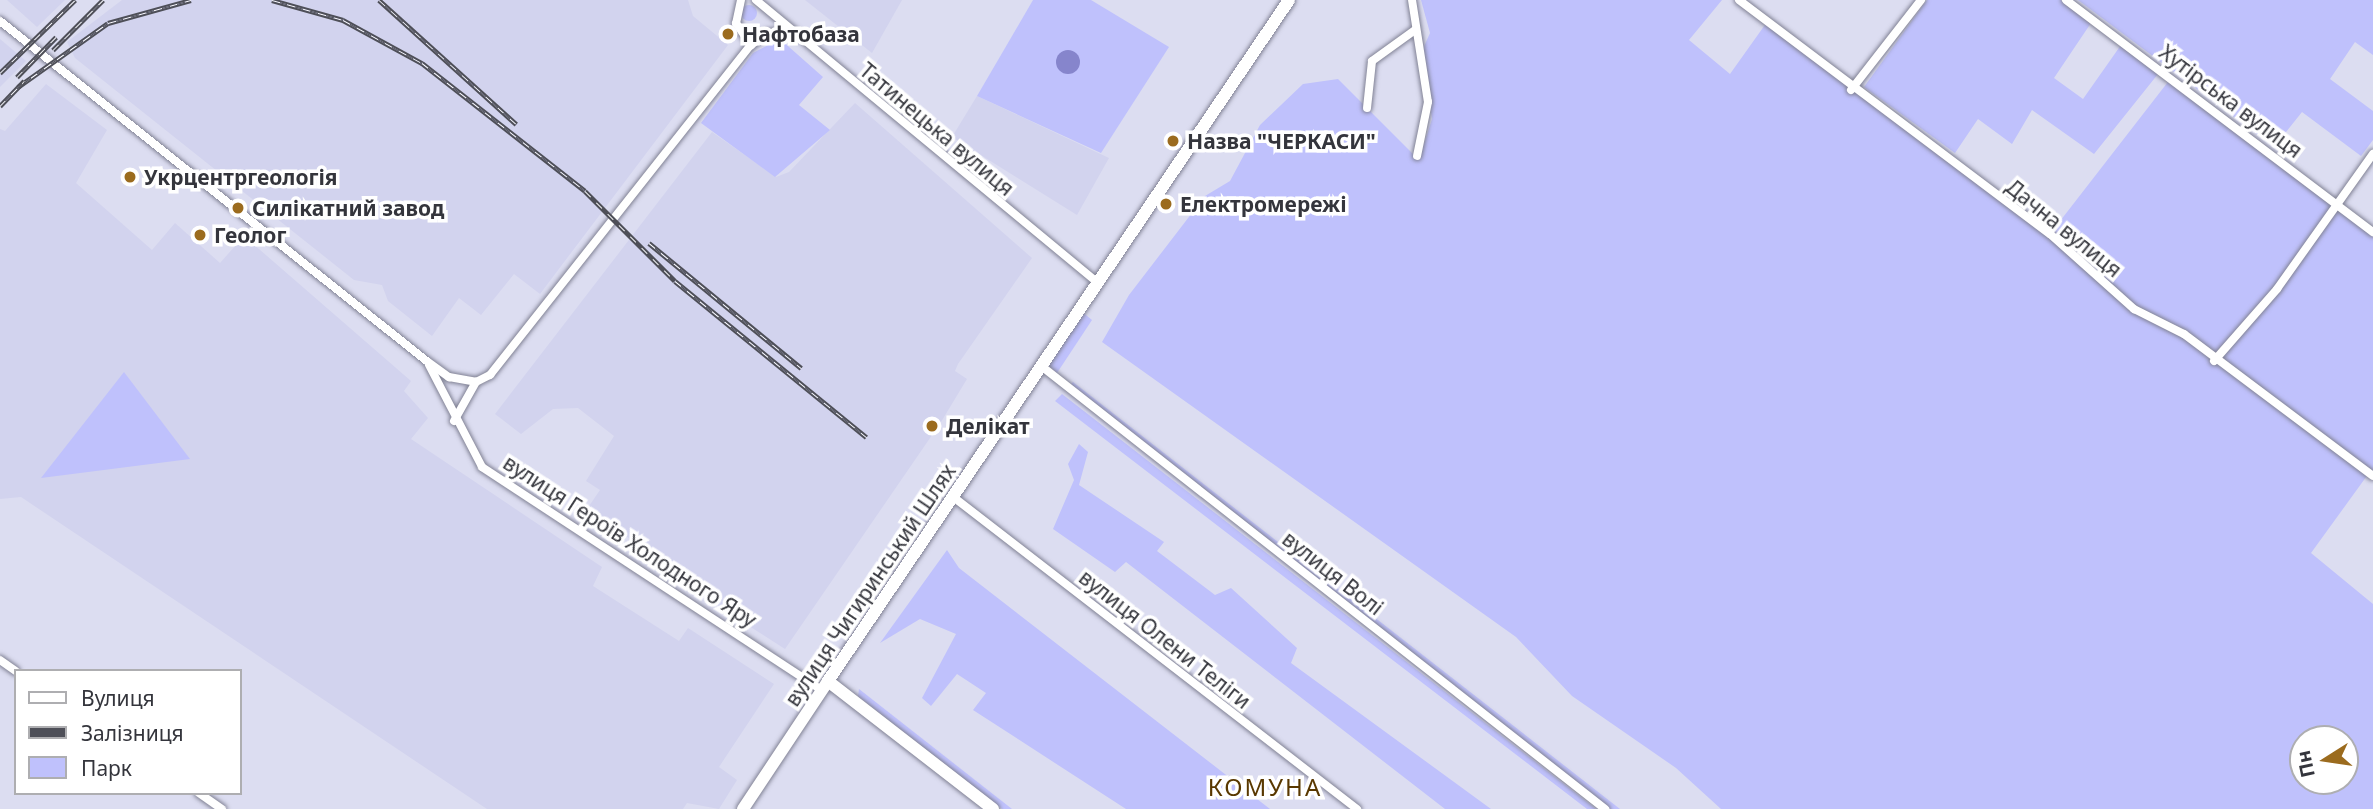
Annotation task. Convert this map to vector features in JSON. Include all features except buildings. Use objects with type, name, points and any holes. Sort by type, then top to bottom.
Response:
[{"type":"main road","name":"вулиця Чигиринський Шлях","points":[[743,809],[1040,365],[1289,0]]},
{"type":"main road","name":"вулиця Героїв Холодного Яру","points":[[825,686],[993,809]]},
{"type":"street","points":[[741,0],[736,23],[751,45]]},
{"type":"street","name":"Татинецька вулиця","points":[[756,0],[1097,282]]},
{"type":"street","points":[[1412,0],[1428,102],[1417,156]]},
{"type":"street","name":"Дачна вулиця","points":[[1739,0],[1851,90],[2050,234],[2134,309],[2184,334],[2214,361],[2373,476]]},
{"type":"street","points":[[1851,90],[1921,0]]},
{"type":"street","name":"Хутірська вулиця","points":[[2066,0],[2373,232]]},
{"type":"street","name":"вулиця Героїв Холодного Яру","points":[[0,21],[428,362],[454,421],[487,471],[825,686]]},
{"type":"street","points":[[454,421],[476,382],[490,375],[751,45],[766,34],[790,30]]},
{"type":"street","points":[[1367,108],[1372,61],[1415,30]]},
{"type":"street","points":[[2214,361],[2277,289],[2373,154]]},
{"type":"street","points":[[428,362],[449,377],[476,382]]},
{"type":"street","name":"вулиця Волі","points":[[1040,365],[1605,809]]},
{"type":"street","name":"вулиця Олени Теліги","points":[[952,496],[1357,809]]},
{"type":"street","points":[[201,795],[222,809]]},
{"type":"shaded area","points":[[7,0],[65,0],[37,27]]},
{"type":"shaded area","name":"Силікатний завод","points":[[122,0],[688,0],[693,16],[728,45],[540,294],[514,274],[481,315],[459,298],[432,336],[388,301],[382,285],[354,280],[75,58],[67,42]]},
{"type":"shaded area","points":[[805,0],[902,0],[872,53]]},
{"type":"shaded area","points":[[0,39],[26,61],[0,87]]},
{"type":"shaded area","points":[[1068,50],[1077,53],[1080,62],[1077,71],[1068,74],[1059,71],[1056,62],[1059,53]]},
{"type":"shaded area","points":[[46,84],[107,130],[76,183],[152,250],[175,223],[220,263],[244,236],[411,381],[404,391],[428,418],[411,439],[602,567],[593,586],[679,641],[688,628],[774,684],[719,767],[737,780],[719,809],[687,803],[683,809],[487,809],[21,497],[0,499],[0,129],[5,131]]},
{"type":"shaded area","points":[[977,96],[1109,158],[1077,215],[952,137]]},
{"type":"shaded area","points":[[855,103],[1032,258],[958,364],[955,371],[967,379],[941,422],[785,649],[680,582],[681,574],[587,509],[600,490],[586,481],[614,436],[578,408],[553,409],[521,434],[495,414],[712,132],[776,177],[789,172]]},
{"type":"green space","points":[[1033,0],[1091,0],[1169,47],[1101,153],[977,96]]},
{"type":"green space","points":[[1421,0],[1722,0],[1689,40],[1730,74],[1767,22],[2050,234],[2171,78],[2373,232],[2373,476],[2369,473],[2311,553],[2373,604],[2373,809],[1721,809],[1676,768],[1572,696],[1516,637],[1102,342],[1129,295],[1205,196],[1230,181],[1260,125],[1303,84],[1338,79],[1419,160],[1432,119],[1422,51],[1430,33]]},
{"type":"green space","points":[[1927,0],[2061,0],[2091,23],[2054,78],[2083,99],[2121,45],[2158,74],[2094,154],[2032,110],[2012,144],[1978,119],[1955,153],[1864,87]]},
{"type":"green space","points":[[2078,0],[2373,0],[2373,55],[2355,42],[2330,79],[2373,111],[2373,140],[2361,156],[2302,112],[2274,147]]},
{"type":"green space","points":[[749,5],[757,13],[749,21],[741,13]]},
{"type":"green space","points":[[780,39],[823,77],[799,105],[830,130],[775,177],[701,123],[753,53]]},
{"type":"green space","points":[[1081,311],[1092,320],[1057,373],[1045,363]]},
{"type":"green space","points":[[124,372],[190,459],[41,478]]},
{"type":"green space","points":[[1073,382],[1620,809],[1610,809],[1069,386]]},
{"type":"green space","points":[[1062,394],[1596,809],[1587,809],[1055,401]]},
{"type":"green space","points":[[1079,444],[1088,452],[1079,485],[1164,542],[1157,551],[1215,595],[1231,588],[1297,648],[1291,663],[1491,809],[1445,809],[1126,562],[1115,572],[1053,529],[1074,480],[1068,464]]},
{"type":"green space","points":[[947,550],[959,568],[1270,809],[1126,809],[973,710],[986,693],[957,674],[931,706],[922,698],[956,634],[920,619],[880,643]]},
{"type":"green space","points":[[859,689],[1012,809],[1002,809],[858,696]]},
{"type":"railway","points":[[0,73],[75,0]]},
{"type":"railway","points":[[53,50],[103,0]]},
{"type":"railway","points":[[18,87],[108,23],[191,0]]},
{"type":"railway","points":[[272,0],[343,20],[422,63],[585,191],[675,281],[866,437]]},
{"type":"railway","points":[[379,0],[516,124]]},
{"type":"railway","points":[[17,77],[56,37]]},
{"type":"railway","points":[[0,106],[24,81]]},
{"type":"railway","points":[[649,243],[801,368]]},
{"type":"place","name":"Нафтобаза","points":[[728,34]]},
{"type":"place","name":"Назва \"ЧЕРКАСИ\"","points":[[1173,141]]},
{"type":"place","name":"Укрцентргеологія","points":[[130,177]]},
{"type":"place","name":"Електромережі","points":[[1166,204]]},
{"type":"place","name":"Силікатний завод","points":[[238,208]]},
{"type":"place","name":"Геолог","points":[[200,235]]},
{"type":"place","name":"Делікат","points":[[932,426]]},
{"type":"district","name":"КОМУНА","points":[[1265,787]]}]
